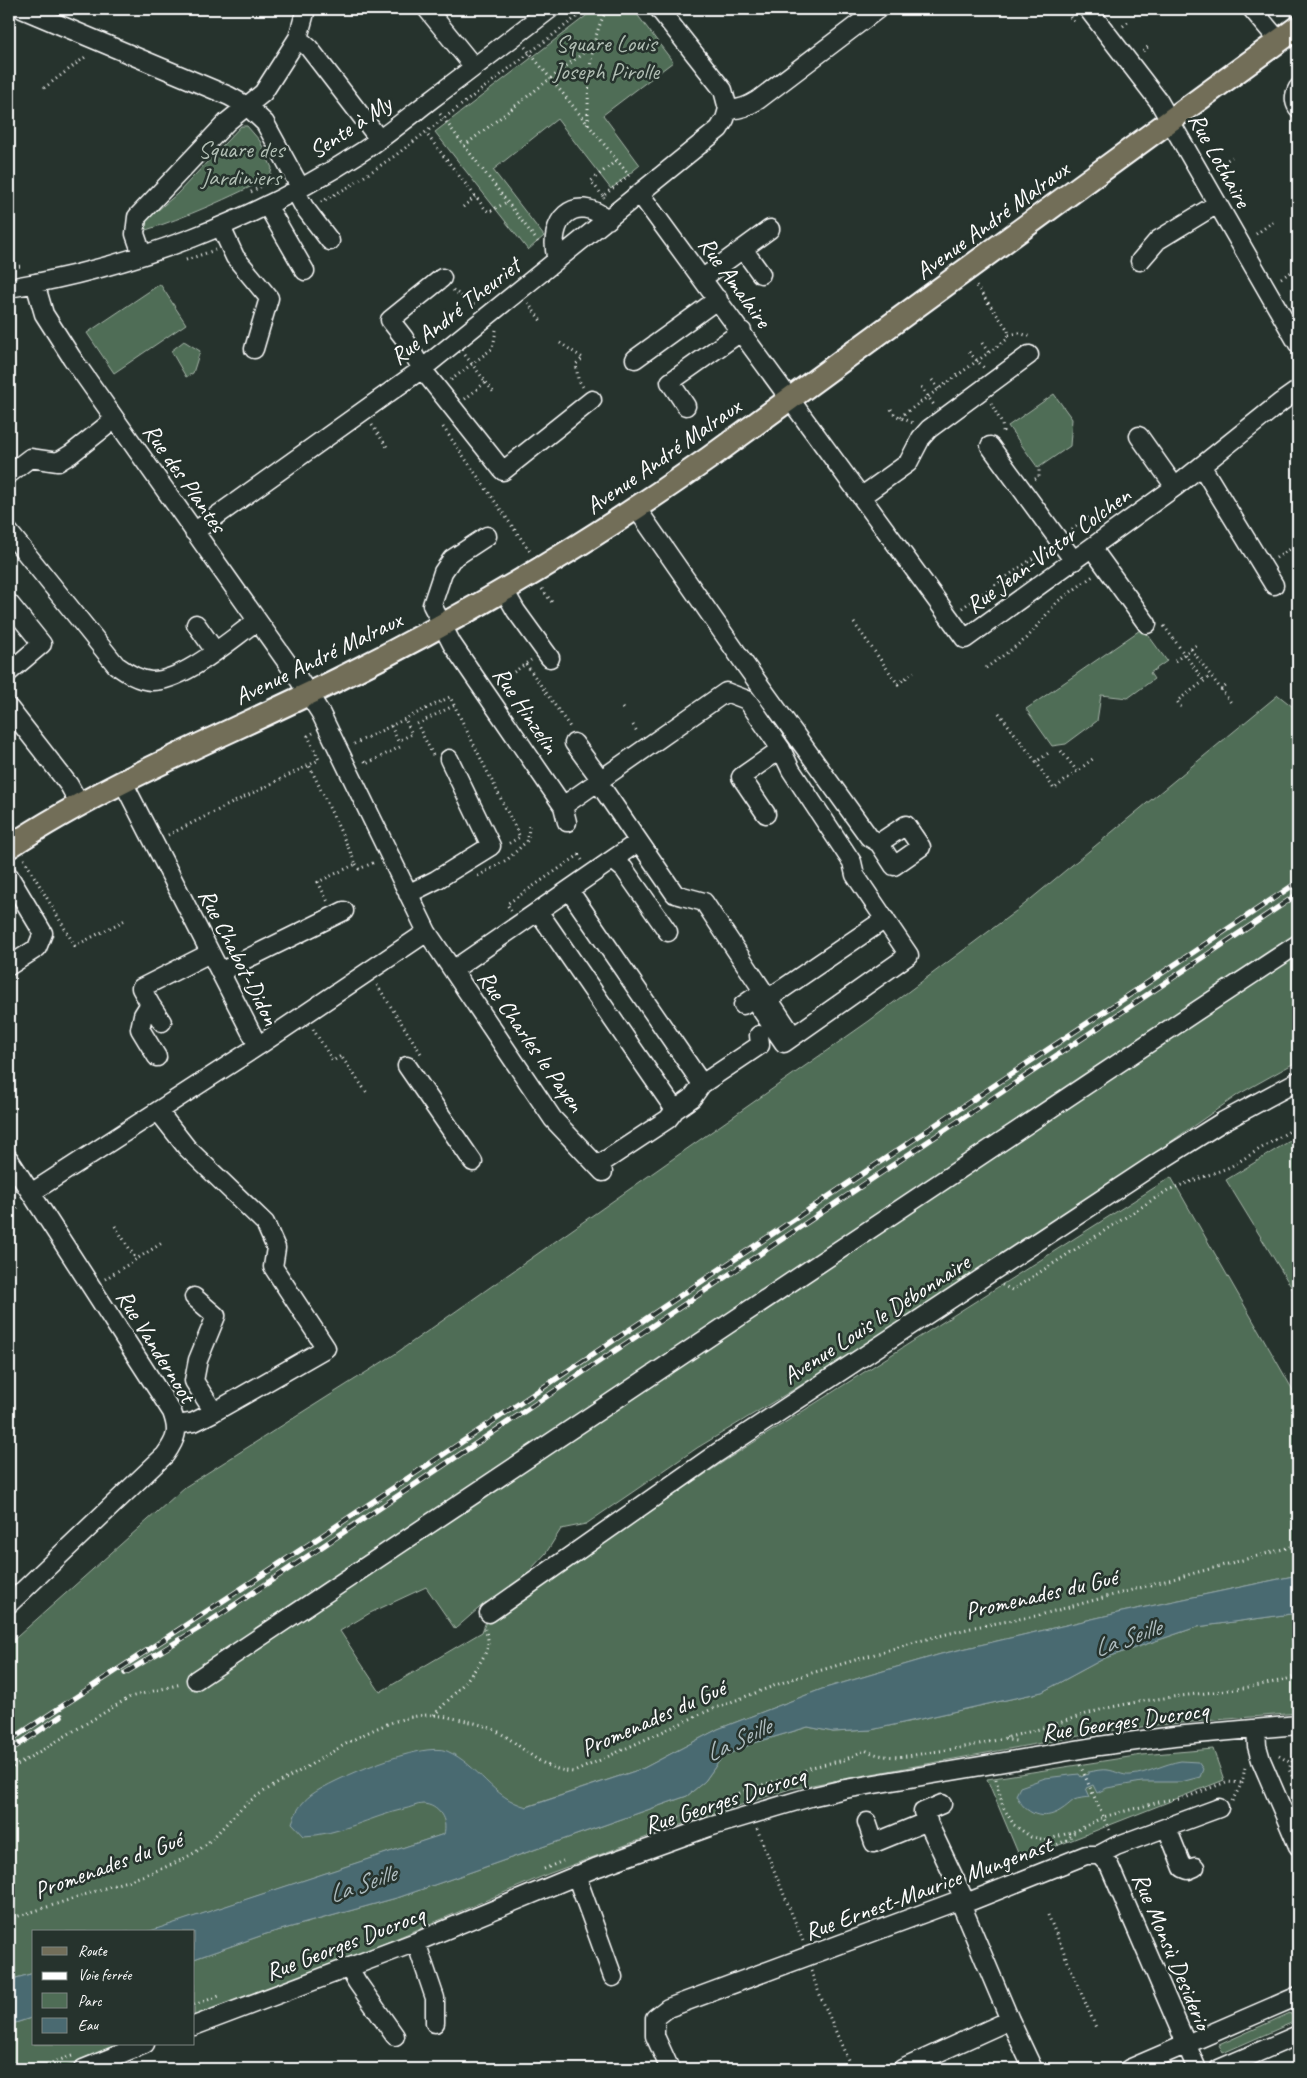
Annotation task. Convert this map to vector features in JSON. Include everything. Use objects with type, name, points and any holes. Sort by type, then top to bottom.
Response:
[{"type":"main road","name":"Avenue André Malraux","points":[[12,845],[123,782],[314,703],[442,625],[541,569],[637,509],[966,271],[1298,27]]},
{"type":"street","points":[[22,9],[229,96],[247,106],[264,123],[304,207],[330,242]]},
{"type":"street","points":[[142,254],[135,234],[137,217],[227,122],[263,92],[298,38],[306,9]]},
{"type":"street","points":[[427,9],[474,67]]},
{"type":"street","name":"Sente à My","points":[[10,286],[35,283],[142,254],[221,227],[267,205],[379,139],[550,9]]},
{"type":"street","points":[[659,9],[723,90],[728,109],[747,107],[758,100],[878,9]]},
{"type":"street","name":"Rue Lothaire","points":[[1088,9],[1158,100],[1171,120],[1298,344]]},
{"type":"street","points":[[1252,9],[1279,41]]},
{"type":"street","points":[[298,38],[309,48],[379,139]]},
{"type":"street","points":[[1298,88],[1295,93],[1295,104],[1298,108]]},
{"type":"street","name":"Rue André Theuriet","points":[[194,532],[422,369],[720,129],[728,109]]},
{"type":"street","name":"Rue Amalaire","points":[[640,194],[790,398]]},
{"type":"street","points":[[1140,261],[1158,240],[1217,204]]},
{"type":"street","points":[[267,205],[305,271]]},
{"type":"street","points":[[556,261],[554,247],[556,227],[560,220],[577,209],[597,211],[612,217]]},
{"type":"street","points":[[221,227],[236,257],[269,298],[254,349]]},
{"type":"street","points":[[703,278],[770,229]]},
{"type":"street","points":[[743,249],[761,274]]},
{"type":"street","points":[[440,280],[390,320],[404,338],[422,369],[503,471],[592,400]]},
{"type":"street","name":"Rue des Plantes","points":[[35,283],[44,314],[115,419],[314,703]]},
{"type":"street","points":[[635,359],[718,299]]},
{"type":"street","points":[[686,406],[670,382],[742,331]]},
{"type":"street","points":[[862,496],[908,463],[927,430],[1029,355]]},
{"type":"street","name":"Rue Jean-Victor Colchen","points":[[790,398],[965,639],[1202,467],[1298,390]]},
{"type":"street","points":[[9,474],[30,458],[58,462],[72,454],[115,419]]},
{"type":"street","points":[[1140,436],[1175,487]]},
{"type":"street","points":[[990,446],[1074,561]]},
{"type":"street","points":[[1202,467],[1274,585]]},
{"type":"street","points":[[637,509],[751,674],[870,837],[879,843]]},
{"type":"street","points":[[9,532],[116,665],[132,676],[151,681],[169,678],[185,671],[257,622]]},
{"type":"street","name":"Rue Hinzelin","points":[[487,536],[452,559],[443,572],[432,605],[452,644],[565,814],[600,781]]},
{"type":"street","points":[[1099,543],[1106,567],[1155,625]]},
{"type":"street","points":[[504,590],[550,658]]},
{"type":"street","points":[[9,602],[42,644],[9,672]]},
{"type":"street","points":[[196,624],[215,651]]},
{"type":"street","points":[[600,781],[726,692],[747,700],[781,749],[791,770],[852,862],[854,875],[909,955],[784,1043],[753,998],[744,1005]]},
{"type":"street","name":"Rue Charles le Payen","points":[[314,703],[427,932],[553,1119],[600,1169],[668,1119],[675,1110]]},
{"type":"street","points":[[9,708],[69,785],[80,806]]},
{"type":"street","points":[[574,738],[638,842],[675,894],[704,902],[794,1036]]},
{"type":"street","points":[[766,814],[741,776],[781,749]]},
{"type":"street","points":[[408,894],[436,880],[491,846],[449,758]]},
{"type":"street","name":"Rue Chabot-Didon","points":[[31,1193],[258,1046],[123,782]]},
{"type":"street","points":[[453,970],[638,842]]},
{"type":"street","points":[[613,860],[624,869],[668,932]]},
{"type":"street","points":[[9,876],[43,933],[37,948],[9,966]]},
{"type":"street","points":[[569,890],[702,1084]]},
{"type":"street","points":[[538,911],[675,1110],[692,1098],[702,1084],[760,1045],[759,1035]]},
{"type":"street","points":[[220,972],[340,913]]},
{"type":"street","points":[[767,996],[775,994],[885,919]]},
{"type":"street","points":[[258,1046],[427,932]]},
{"type":"street","points":[[196,1680],[1298,944]]},
{"type":"street","points":[[162,1022],[141,988],[210,953]]},
{"type":"street","points":[[150,1004],[143,1015],[140,1028],[157,1057]]},
{"type":"street","points":[[407,1066],[473,1162]]},
{"type":"street","name":"Avenue Louis le Débonnaire","points":[[489,1613],[716,1452],[1152,1166],[1222,1122],[1298,1081]]},
{"type":"street","points":[[158,1111],[187,1148],[265,1223],[276,1248],[273,1267],[326,1348],[214,1412],[194,1422],[177,1426]]},
{"type":"street","name":"Rue Vandernoot","points":[[9,1159],[172,1412],[177,1426],[175,1440],[165,1455],[9,1604]]},
{"type":"street","points":[[194,1297],[216,1316],[198,1360],[194,1381],[214,1412]]},
{"type":"street","name":"Rue Georges Ducrocq","points":[[195,2026],[416,1942],[576,1875],[709,1827],[829,1792],[994,1763],[1146,1740],[1298,1725]]},
{"type":"street","points":[[1256,1729],[1257,1746],[1261,1760],[1298,1846]]},
{"type":"street","points":[[942,1804],[924,1812],[1010,2020],[1034,2069]]},
{"type":"street","name":"Rue Ernest-Maurice Mungenast","points":[[670,2069],[655,2036],[655,2018],[668,2008],[954,1902],[963,1904],[1086,1855],[1099,1855],[1116,1846],[1219,1808]]},
{"type":"street","points":[[866,1822],[874,1843],[928,1821]]},
{"type":"street","points":[[1167,1828],[1183,1868],[1188,1870],[1195,1867]]},
{"type":"street","name":"Rue Monsù Desiderio","points":[[1099,1855],[1109,1865],[1197,2069]]},
{"type":"street","points":[[576,1875],[613,1977]]},
{"type":"street","points":[[416,1942],[435,1998],[435,2023]]},
{"type":"street","points":[[349,1968],[395,2036]]},
{"type":"street","points":[[1129,2069],[1298,1996]]},
{"type":"street","points":[[902,2069],[1010,2020]]},
{"type":"street","points":[[1219,2069],[1298,2035]]},
{"type":"street","points":[[78,2062],[138,2046]]},
{"type":"path","points":[[588,124],[592,46],[606,9]]},
{"type":"path","points":[[1123,26],[1130,20]]},
{"type":"path","points":[[516,35],[629,175],[586,210]]},
{"type":"path","points":[[44,88],[92,52],[101,42]]},
{"type":"path","points":[[1143,51],[1150,45]]},
{"type":"path","points":[[464,146],[592,46]]},
{"type":"path","points":[[430,101],[507,202],[556,261]]},
{"type":"path","points":[[428,136],[475,197],[489,212],[507,202]]},
{"type":"path","points":[[1219,165],[1232,157]]},
{"type":"path","points":[[612,217],[603,196],[591,181],[617,160]]},
{"type":"path","points":[[463,207],[475,197]]},
{"type":"path","points":[[1256,234],[1273,222]]},
{"type":"path","points":[[1281,278],[1298,268]]},
{"type":"path","points":[[900,417],[989,353],[1006,340],[1009,335],[1008,330],[966,271]]},
{"type":"path","points":[[439,390],[493,348],[496,328],[467,299],[440,280]]},
{"type":"path","points":[[455,342],[495,394]]},
{"type":"path","points":[[560,343],[583,358],[576,364],[576,372],[578,379],[592,400]]},
{"type":"path","points":[[982,343],[989,353]]},
{"type":"path","points":[[932,380],[938,389]]},
{"type":"path","points":[[453,408],[486,382]]},
{"type":"path","points":[[921,388],[943,419]]},
{"type":"path","points":[[982,390],[993,405],[1002,424],[1002,431],[990,446]]},
{"type":"path","points":[[891,409],[895,415],[927,430]]},
{"type":"path","points":[[363,412],[387,446]]},
{"type":"path","points":[[442,427],[541,569]]},
{"type":"path","points":[[950,618],[1090,516],[1099,543]]},
{"type":"path","points":[[1262,566],[1298,544]]},
{"type":"path","points":[[986,668],[1027,638],[1056,602],[1106,567]]},
{"type":"path","points":[[854,622],[898,684],[914,672]]},
{"type":"path","points":[[1155,625],[1184,654],[1204,681]]},
{"type":"path","points":[[1175,661],[1199,644]]},
{"type":"path","points":[[1191,649],[1232,704]]},
{"type":"path","points":[[526,664],[574,738]]},
{"type":"path","points":[[1182,707],[1177,701],[1211,676]]},
{"type":"path","points":[[1221,690],[1228,684]]},
{"type":"path","points":[[154,842],[319,760],[308,736],[318,731],[309,719],[314,703]]},
{"type":"path","points":[[449,758],[453,755],[451,751],[435,759],[417,724],[455,705]]},
{"type":"path","points":[[622,708],[625,712]]},
{"type":"path","points":[[999,713],[1054,789],[1094,758]]},
{"type":"path","points":[[391,726],[398,741],[412,734],[404,719]]},
{"type":"path","points":[[356,743],[359,750]]},
{"type":"path","points":[[363,757],[366,764],[400,748]]},
{"type":"path","points":[[1062,750],[1077,772]]},
{"type":"path","points":[[1036,762],[1050,752]]},
{"type":"path","points":[[309,765],[359,870],[389,855]]},
{"type":"path","points":[[12,845],[75,946],[125,920]]},
{"type":"path","points":[[521,924],[507,904],[578,855],[592,874]]},
{"type":"path","points":[[340,913],[318,882],[356,864]]},
{"type":"path","points":[[368,972],[422,1056]]},
{"type":"path","points":[[303,1015],[333,1061],[341,1056],[366,1093]]},
{"type":"path","points":[[991,1272],[998,1284],[1012,1290],[1168,1190],[1230,1166],[1298,1126]]},
{"type":"path","points":[[115,1226],[136,1260]]},
{"type":"path","points":[[92,1288],[162,1243]]},
{"type":"path","name":"Promenades du Gué","points":[[9,1919],[128,1881],[176,1863],[196,1852],[248,1802],[357,1738],[409,1718],[434,1715],[477,1723],[494,1729],[544,1764],[559,1771],[574,1772],[710,1710],[800,1676],[915,1642],[975,1627],[1036,1616],[1298,1545]]},
{"type":"path","points":[[434,1715],[467,1680],[486,1652],[489,1642],[483,1619],[489,1613]]},
{"type":"path","points":[[9,1770],[130,1697],[196,1680]]},
{"type":"path","points":[[1296,1752],[1289,1769],[1298,1791]]},
{"type":"path","points":[[994,1763],[1003,1808],[1014,1825],[1031,1837],[1046,1840],[1064,1835],[1103,1817],[1166,1800],[1182,1799],[1226,1782],[1242,1783]]},
{"type":"path","points":[[1081,1766],[1110,1832]]},
{"type":"path","points":[[751,1815],[806,1948],[806,1957],[817,1988],[852,2069]]},
{"type":"path","points":[[1048,1915],[1097,2030]]},
{"type":"path","points":[[33,2069],[78,2062]]},
{"type":"green space","name":"Square Louis Joseph Pirolle","points":[[595,9],[633,9],[673,62],[603,115],[640,165],[611,189],[557,119],[493,170],[544,236],[528,250],[435,132]]},
{"type":"green space","name":"Square des Jardiniers","points":[[241,126],[247,126],[260,141],[272,168],[270,177],[208,207],[143,231],[145,221],[177,194]]},
{"type":"green space","points":[[160,284],[186,324],[114,373],[87,333]]},
{"type":"green space","points":[[184,341],[200,351],[193,373],[186,377],[171,351]]},
{"type":"green space","points":[[1054,394],[1072,419],[1070,446],[1038,468],[1008,426]]},
{"type":"green space","points":[[1143,628],[1167,661],[1150,673],[1154,679],[1128,698],[1101,695],[1097,721],[1066,744],[1052,746],[1026,709]]},
{"type":"green space","points":[[1278,695],[1298,711],[1298,1061],[1239,1094],[1102,1190],[859,1350],[697,1448],[586,1524],[561,1529],[546,1553],[492,1611],[486,1602],[455,1629],[426,1587],[370,1613],[340,1631],[380,1692],[482,1632],[489,1613],[493,1618],[726,1460],[1171,1177],[1298,1399],[1298,1575],[1122,1612],[941,1654],[822,1689],[718,1729],[644,1768],[154,1930],[32,1930],[32,1974],[9,1980],[9,1644],[185,1487],[395,1354],[869,1021],[1020,908]]},
{"type":"green space","points":[[1298,1136],[1298,1298],[1226,1180]]},
{"type":"green space","points":[[1298,1613],[1298,1713],[1157,1725],[1101,1732],[790,1789],[674,1827],[548,1874],[355,1956],[195,2018],[195,1959],[266,1934],[400,1897],[687,1796],[705,1781],[722,1757],[754,1743],[808,1727],[833,1732],[871,1730],[1042,1692],[1105,1658],[1197,1627]]},
{"type":"green space","points":[[1213,1749],[1224,1780],[1021,1860],[987,1779],[1142,1755]]},
{"type":"green space","points":[[1290,2013],[1292,2016],[1298,2014],[1298,2020],[1223,2053],[1219,2045]]},
{"type":"green space","points":[[32,2018],[32,2046],[121,2046],[60,2069],[9,2069],[9,2025]]},
{"type":"water","name":"La Seille","points":[[1298,1575],[1298,1613],[1197,1627],[1105,1658],[1042,1692],[871,1730],[833,1732],[808,1727],[754,1743],[722,1757],[705,1781],[687,1796],[400,1897],[266,1934],[195,1959],[195,1930],[153,1930],[444,1834],[445,1824],[441,1814],[434,1807],[423,1804],[317,1835],[304,1836],[292,1823],[304,1801],[322,1788],[357,1771],[399,1756],[435,1749],[447,1751],[468,1764],[504,1796],[515,1803],[527,1807],[644,1768],[718,1729],[822,1689],[941,1654],[1122,1612]]},
{"type":"water","points":[[1181,1761],[1198,1762],[1203,1769],[1200,1777],[1181,1782],[1142,1782],[1107,1788],[1097,1793],[1093,1785],[1086,1788],[1090,1797],[1074,1800],[1054,1814],[1041,1816],[1029,1811],[1016,1795],[1020,1787],[1045,1778],[1079,1774],[1081,1777],[1088,1774],[1088,1772],[1103,1770],[1131,1775]]},
{"type":"water","points":[[32,1974],[32,2018],[9,2025],[9,1980]]},
{"type":"railway","points":[[9,1741],[311,1543],[1298,882]]},
{"type":"railway","points":[[125,1673],[206,1624],[1298,894]]},
{"type":"railway","points":[[9,1751],[61,1716]]}]
